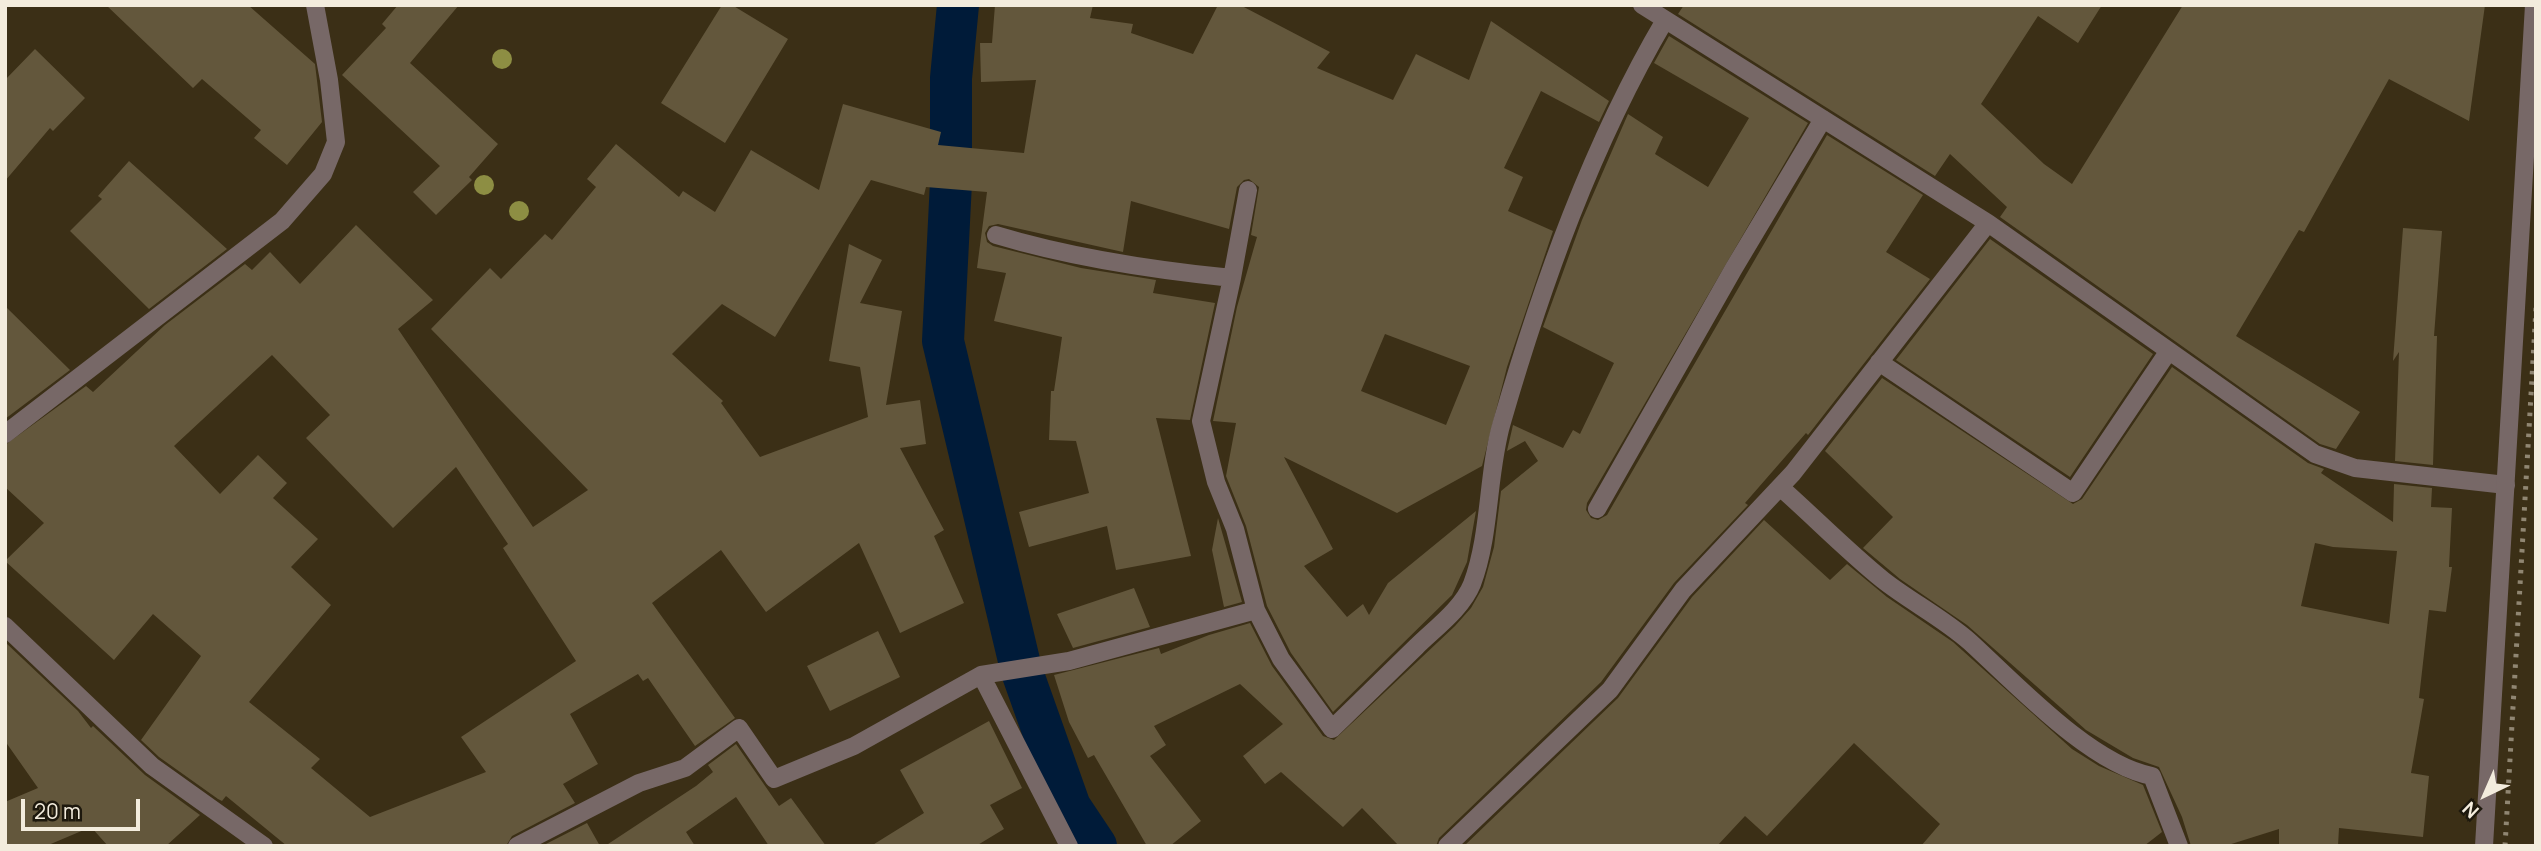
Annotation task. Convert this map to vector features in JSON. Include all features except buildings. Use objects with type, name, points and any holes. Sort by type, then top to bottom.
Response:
[{"type":"street","points":[[5,434],[282,221],[323,174],[336,142],[329,80],[314,5]]},
{"type":"street","points":[[2484,846],[2534,5]]},
{"type":"street","points":[[1643,6],[1988,223],[2315,454],[2355,468],[2506,485]]},
{"type":"street","points":[[1248,190],[1233,278],[1201,421],[1216,482],[1235,528],[1256,610],[1280,659],[1332,729],[1451,613],[1471,585],[1492,492],[1501,425],[1548,285],[1581,191],[1625,91],[1665,20]]},
{"type":"street","points":[[1597,509],[1734,268],[1823,119]]},
{"type":"street","points":[[1447,846],[1610,690],[1683,590],[1780,487],[1988,223]]},
{"type":"street","points":[[996,234],[1030,245],[1108,260],[1233,278]]},
{"type":"street","points":[[1879,362],[2073,493],[2168,352]]},
{"type":"street","points":[[1780,487],[1883,580],[1968,641],[2014,687],[2120,765],[2131,772],[2152,776],[2179,846]]},
{"type":"street","points":[[517,846],[639,783],[685,768],[739,729],[774,779],[854,746],[981,675],[1069,661],[1256,610]]},
{"type":"street","points":[[5,626],[152,766],[264,846]]},
{"type":"street","points":[[981,675],[1069,846]]},
{"type":"waterway","points":[[958,5],[951,78],[951,182],[943,341],[1021,669],[1070,807],[1096,846]]},
{"type":"railway","points":[[2505,846],[2536,308]]}]
